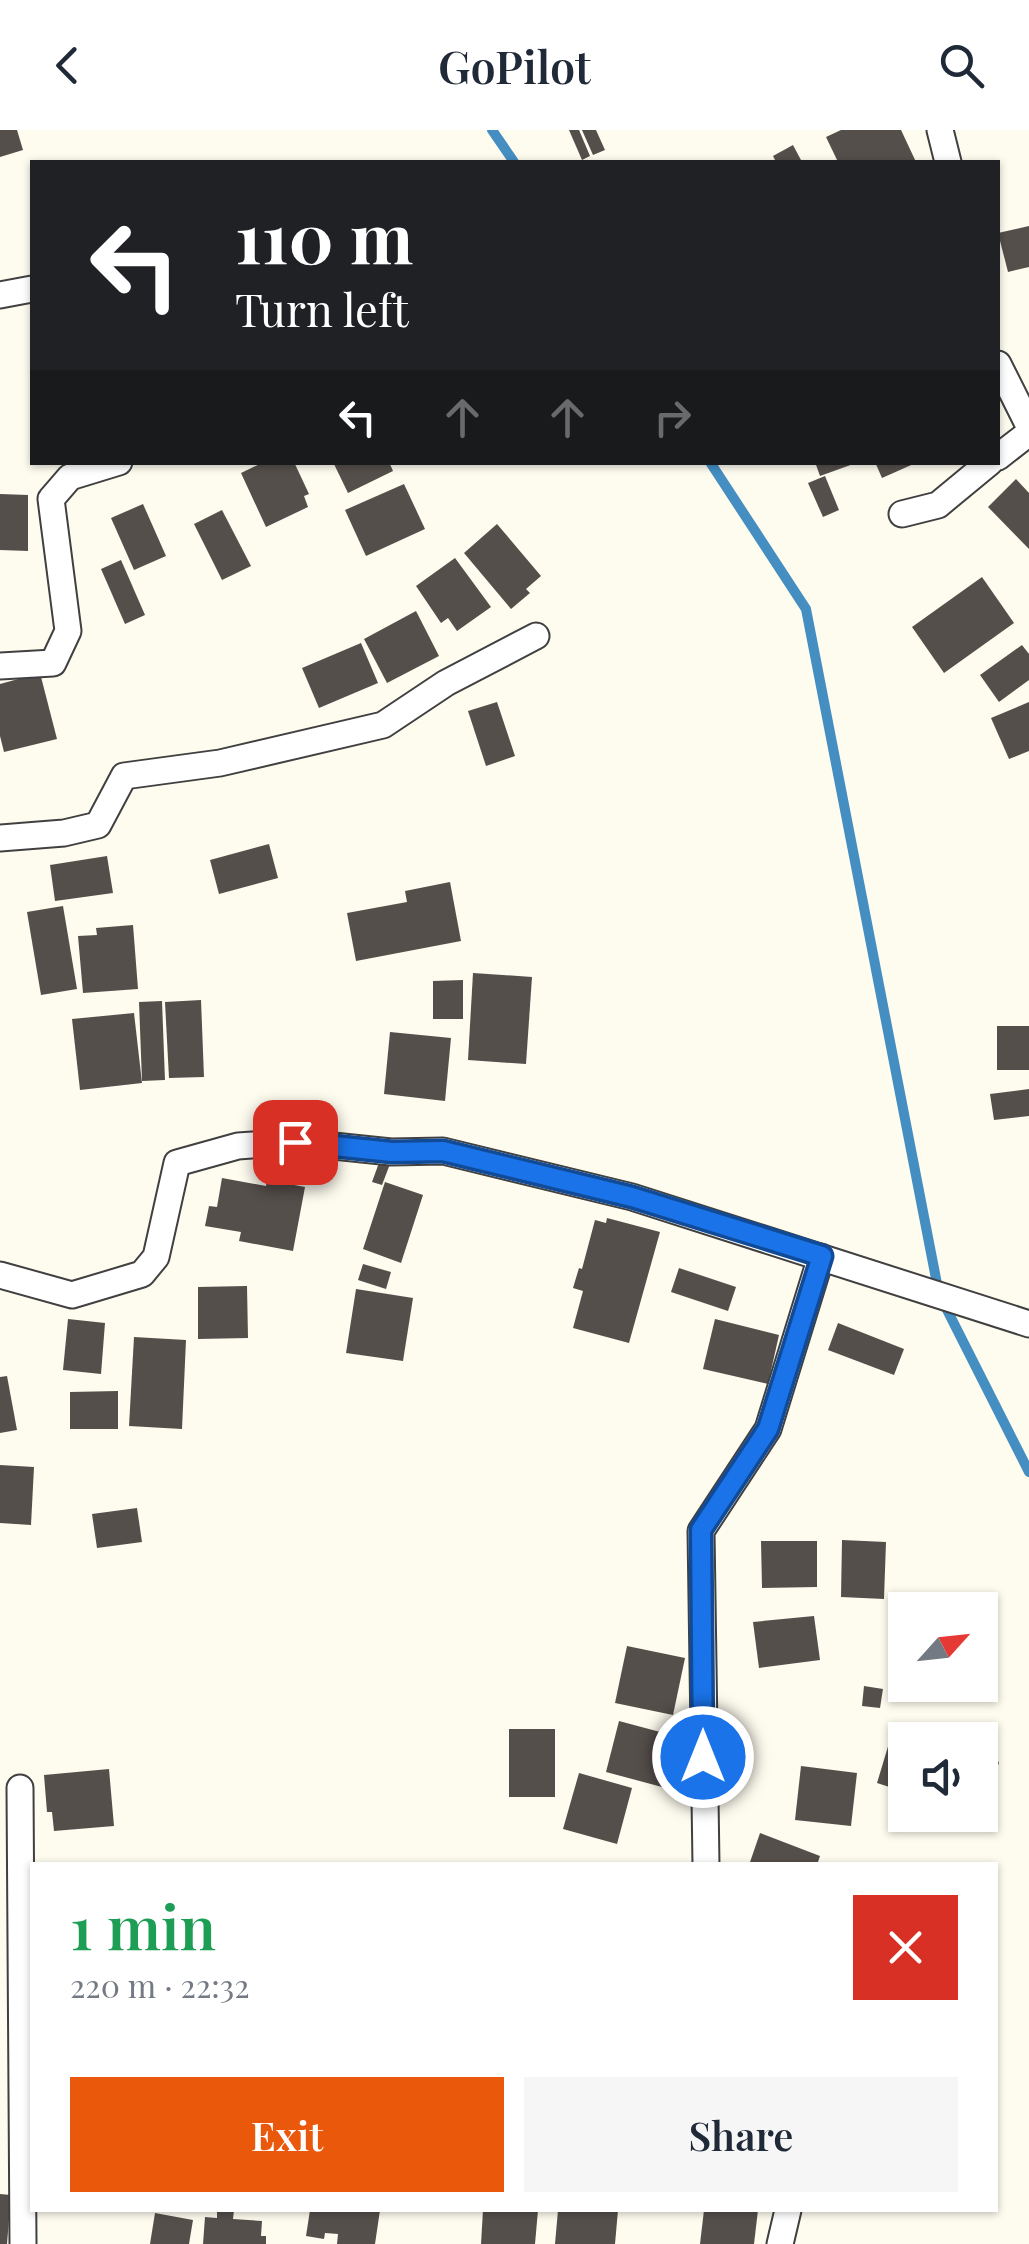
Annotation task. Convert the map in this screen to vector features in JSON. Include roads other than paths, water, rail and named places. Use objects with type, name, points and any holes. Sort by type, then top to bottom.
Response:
[{"type":"street","points":[[940,130],[948,160]]},
{"type":"street","points":[[0,295],[30,288]]},
{"type":"street","points":[[1000,368],[1029,430],[1000,455]]},
{"type":"street","points":[[0,666],[52,663],[68,631],[52,500],[70,478],[110,465]]},
{"type":"street","points":[[902,514],[938,506],[986,465]]},
{"type":"street","points":[[0,838],[98,825],[124,776],[220,762],[383,725],[446,683],[536,636]]},
{"type":"street","points":[[0,1275],[72,1296],[142,1274],[156,1257],[177,1163],[238,1146],[295,1142],[392,1152],[443,1151],[632,1197],[1029,1324]]},
{"type":"street","points":[[706,1862],[701,1530],[768,1429],[822,1256]]},
{"type":"street","points":[[20,1788],[27,1915],[23,2244]]},
{"type":"street","points":[[780,2244],[788,2212]]},
{"type":"waterway","points":[[492,130],[513,160]]},
{"type":"waterway","points":[[712,465],[806,609],[939,1294],[1029,1472]]}]
